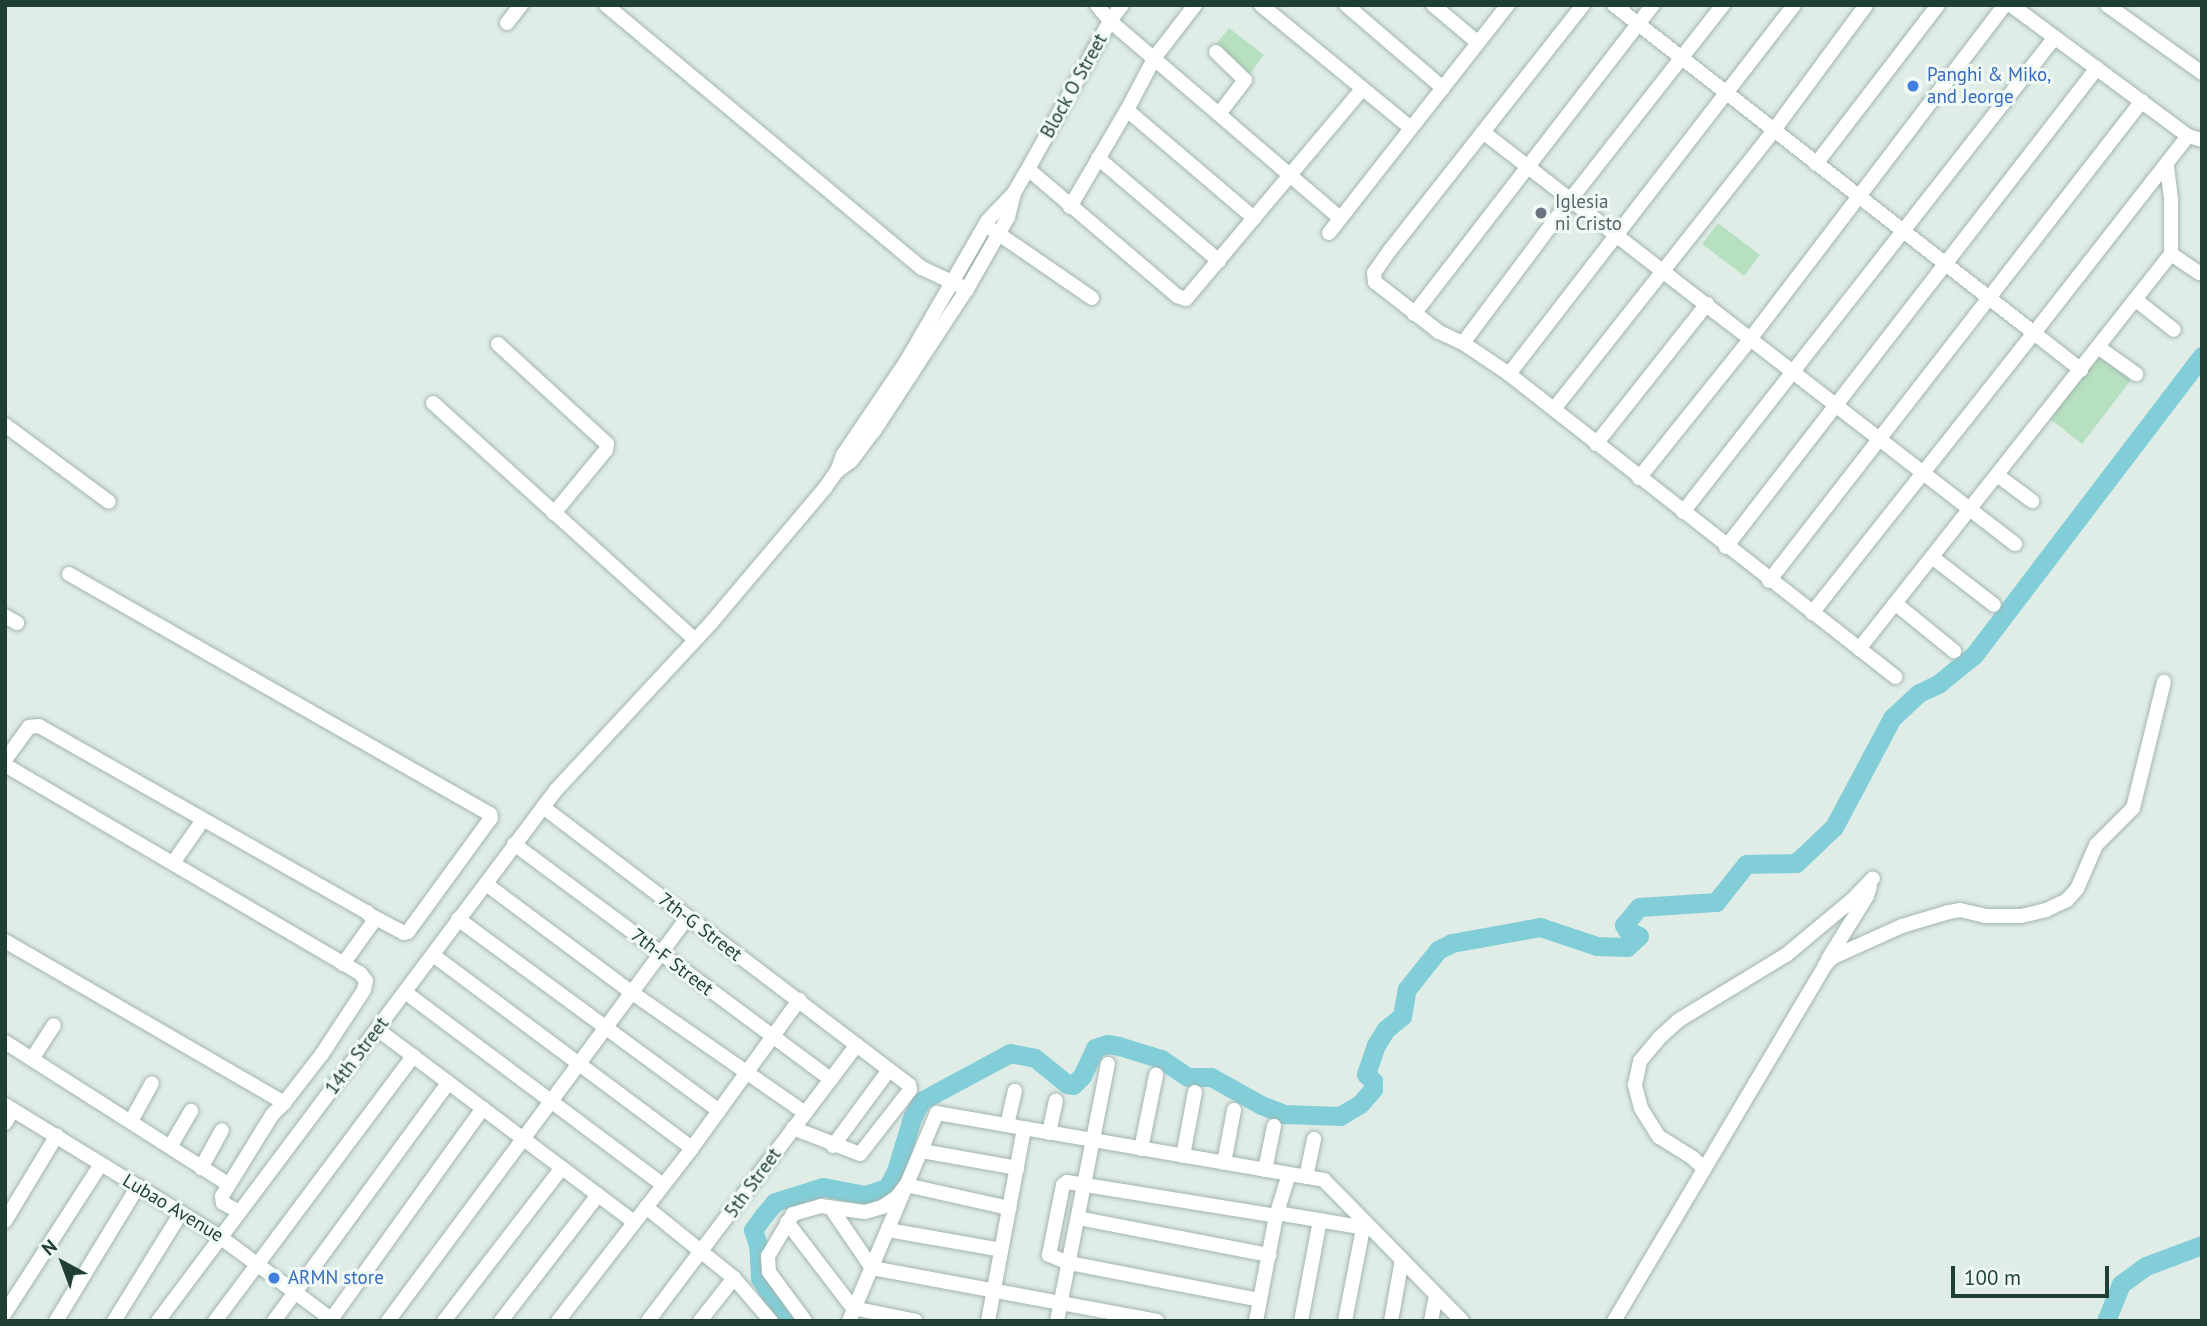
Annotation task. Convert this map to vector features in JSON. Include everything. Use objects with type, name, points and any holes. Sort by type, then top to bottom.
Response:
[{"type":"street","points":[[507,23],[521,5]]},
{"type":"street","points":[[606,5],[892,244],[930,273],[960,286]]},
{"type":"street","points":[[1097,5],[1110,21],[1340,218]]},
{"type":"street","name":"Block O Street","points":[[1014,193],[1110,21],[1122,5]]},
{"type":"street","points":[[1070,207],[1127,110],[1154,57],[1195,5]]},
{"type":"street","points":[[1261,5],[1411,128]]},
{"type":"street","points":[[1346,5],[1443,88]]},
{"type":"street","points":[[1433,5],[1477,42]]},
{"type":"street","points":[[1329,233],[1508,5]]},
{"type":"street","points":[[1583,5],[1374,273],[1375,282],[1439,332],[1463,343],[1509,374],[1769,581],[1895,677]]},
{"type":"street","points":[[1614,5],[2081,370]]},
{"type":"street","points":[[1414,314],[1653,5]]},
{"type":"street","points":[[1463,343],[1570,200],[1723,5]]},
{"type":"street","points":[[1509,374],[1794,5]]},
{"type":"street","points":[[1553,409],[1774,130],[1866,5]]},
{"type":"street","points":[[1816,164],[1937,5]]},
{"type":"street","points":[[1639,478],[1751,338],[2005,5]]},
{"type":"street","points":[[1812,613],[2167,164],[2195,138],[2011,5]]},
{"type":"street","points":[[2107,5],[2202,73]]},
{"type":"street","points":[[1683,512],[2055,37]]},
{"type":"street","points":[[1216,52],[1245,80],[1219,114]]},
{"type":"street","points":[[1726,547],[2097,68]]},
{"type":"street","points":[[1028,169],[1182,300],[1190,297],[1362,89]]},
{"type":"street","points":[[1769,581],[2142,101]]},
{"type":"street","points":[[1127,110],[1254,218]]},
{"type":"street","points":[[1483,132],[2015,544]]},
{"type":"street","points":[[1098,158],[1219,261]]},
{"type":"street","points":[[1859,649],[2171,254],[2171,200],[2167,164]]},
{"type":"street","points":[[960,286],[985,225],[1014,193]]},
{"type":"street","points":[[960,286],[999,233],[1014,193]]},
{"type":"street","points":[[985,225],[1092,298]]},
{"type":"street","points":[[2171,254],[2199,273]]},
{"type":"street","name":"14th Street","points":[[158,1321],[556,790],[695,640],[808,511],[837,471],[843,455],[887,401],[911,366],[960,286]]},
{"type":"street","points":[[2136,300],[2174,330]]},
{"type":"street","points":[[1596,444],[1707,304]]},
{"type":"street","points":[[498,344],[607,444],[606,450],[554,513]]},
{"type":"street","points":[[2098,346],[2136,374]]},
{"type":"street","points":[[433,403],[695,640]]},
{"type":"street","points":[[5,425],[109,502]]},
{"type":"street","points":[[1997,475],[2032,502]]},
{"type":"street","points":[[1932,557],[1994,605]]},
{"type":"street","points":[[69,573],[490,814],[491,818],[408,932],[404,933],[36,725],[29,727],[5,763],[321,948],[360,973],[366,981],[364,990],[322,1054],[272,1115],[228,1184],[221,1200],[239,1212]]},
{"type":"street","points":[[1896,604],[1954,651]]},
{"type":"street","points":[[1825,965],[1833,957],[1902,926],[1949,912],[1970,911],[1985,916],[2021,916],[2046,910],[2067,900],[2077,889],[2096,845],[2133,808],[2164,682]]},
{"type":"street","name":"7th-G Street","points":[[543,807],[909,1085],[910,1090],[873,1141],[860,1154],[833,1146]]},
{"type":"street","points":[[173,863],[204,820]]},
{"type":"street","name":"7th-F Street","points":[[514,844],[831,1079]]},
{"type":"street","points":[[1614,1321],[1867,896],[1873,878],[1852,900],[1786,955],[1679,1020],[1658,1038],[1640,1061],[1635,1085],[1642,1108],[1659,1137],[1693,1158],[1704,1169]]},
{"type":"street","points":[[486,884],[631,992],[805,1113]]},
{"type":"street","points":[[343,964],[374,921],[372,916]]},
{"type":"street","points":[[388,1321],[687,918]]},
{"type":"street","points":[[458,919],[719,1111]]},
{"type":"street","points":[[5,941],[284,1103]]},
{"type":"street","points":[[433,955],[692,1149]]},
{"type":"street","points":[[405,992],[663,1185]]},
{"type":"street","points":[[558,1321],[692,1149],[799,1000]]},
{"type":"street","points":[[33,1059],[54,1025]]},
{"type":"street","points":[[377,1029],[634,1222]]},
{"type":"street","points":[[5,1042],[228,1184]]},
{"type":"street","name":"5th Street","points":[[648,1321],[857,1045]]},
{"type":"street","points":[[215,1321],[413,1056]]},
{"type":"street","points":[[1057,1321],[1108,1064]]},
{"type":"street","points":[[793,1128],[833,1146],[889,1070]]},
{"type":"street","points":[[1141,1149],[1156,1075]]},
{"type":"street","points":[[131,1121],[152,1083]]},
{"type":"street","points":[[274,1321],[448,1083]]},
{"type":"street","points":[[1007,1125],[1015,1091]]},
{"type":"street","points":[[1183,1156],[1195,1092]]},
{"type":"street","points":[[1048,1133],[1056,1101]]},
{"type":"street","points":[[332,1320],[483,1108]]},
{"type":"street","points":[[1224,1163],[1234,1110]]},
{"type":"street","points":[[170,1147],[191,1111]]},
{"type":"street","name":"Lubao Avenue","points":[[8,1112],[57,1135],[220,1237],[259,1263],[332,1320]]},
{"type":"street","points":[[852,1314],[937,1113],[1324,1180],[1367,1229],[1462,1321]]},
{"type":"street","points":[[1265,1170],[1274,1126]]},
{"type":"street","points":[[988,1321],[1024,1128]]},
{"type":"street","points":[[201,1168],[222,1130]]},
{"type":"street","points":[[5,1222],[57,1135]]},
{"type":"street","points":[[1306,1177],[1314,1139]]},
{"type":"street","points":[[922,1151],[1017,1168]]},
{"type":"street","points":[[5,1313],[101,1164]]},
{"type":"street","points":[[444,1321],[562,1168]]},
{"type":"street","points":[[1256,1321],[1277,1215],[1289,1174]]},
{"type":"street","points":[[1260,1300],[1069,1263],[1049,1255],[1063,1185],[1085,1183],[1367,1229]]},
{"type":"street","points":[[805,1321],[769,1272],[768,1256],[787,1222],[793,1214],[821,1206],[855,1213],[882,1207],[898,1197],[906,1185]]},
{"type":"street","points":[[906,1185],[1009,1208]]},
{"type":"street","points":[[56,1321],[138,1186]]},
{"type":"street","points":[[501,1321],[598,1195]]},
{"type":"street","points":[[646,1207],[734,1278],[765,1318]]},
{"type":"street","points":[[831,1208],[872,1268],[1157,1321]]},
{"type":"street","points":[[114,1321],[181,1213]]},
{"type":"street","points":[[1078,1218],[1269,1255]]},
{"type":"street","points":[[1301,1321],[1320,1220]]},
{"type":"street","points":[[787,1222],[852,1314],[916,1321]]},
{"type":"street","points":[[1345,1321],[1367,1229]]},
{"type":"street","points":[[888,1230],[1001,1251]]},
{"type":"street","points":[[1391,1321],[1402,1261]]},
{"type":"street","points":[[700,1321],[734,1278]]},
{"type":"street","points":[[1431,1321],[1436,1295]]},
{"type":"green space","points":[[1229,28],[1264,55],[1248,76],[1213,48]]},
{"type":"green space","points":[[1718,223],[1760,255],[1744,276],[1702,244]]},
{"type":"green space","points":[[2099,355],[2131,380],[2082,444],[2050,419]]},
{"type":"waterway","points":[[787,1321],[760,1278],[758,1245],[753,1230],[764,1215],[775,1202],[823,1187],[865,1195],[887,1188],[896,1171],[912,1118],[921,1101],[1010,1053],[1035,1058],[1067,1084],[1073,1085],[1082,1076],[1095,1048],[1107,1044],[1119,1046],[1161,1059],[1188,1077],[1211,1077],[1261,1105],[1285,1114],[1340,1116],[1360,1104],[1373,1089],[1373,1081],[1366,1074],[1376,1045],[1386,1029],[1402,1016],[1407,989],[1438,950],[1452,943],[1540,927],[1597,946],[1627,947],[1639,936],[1627,930],[1624,925],[1639,907],[1716,902],[1746,864],[1796,863],[1834,827],[1892,718],[1919,693],[1938,684],[1974,655],[2202,356]]},
{"type":"waterway","points":[[2106,1321],[2121,1284],[2146,1266],[2202,1245]]},
{"type":"place","name":"Panghi & Miko, and Jeorge","points":[[1913,86]]},
{"type":"place","name":"Iglesia ni Cristo","points":[[1541,213]]},
{"type":"place","name":"ARMN store","points":[[274,1278]]}]
